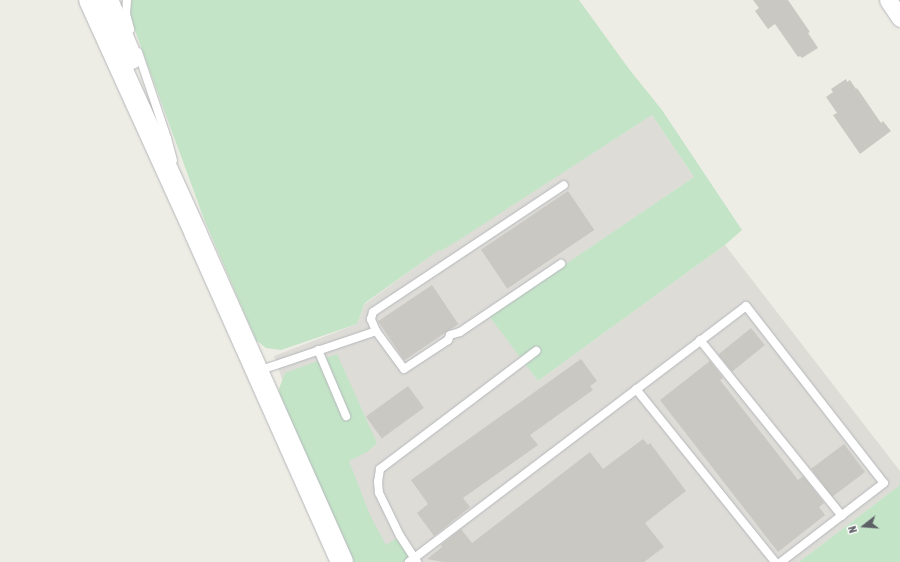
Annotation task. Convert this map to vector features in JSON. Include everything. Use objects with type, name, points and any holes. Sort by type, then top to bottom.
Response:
[{"type":"main road","points":[[90,0],[342,562]]},
{"type":"main road","points":[[108,0],[196,234]]},
{"type":"street","points":[[888,0],[900,18]]},
{"type":"lane","points":[[127,0],[126,14],[134,42],[167,138],[196,234]]},
{"type":"lane","points":[[561,264],[460,332],[450,335],[448,340],[404,369],[376,331],[371,319],[373,312],[564,186]]},
{"type":"lane","points":[[536,351],[380,469],[378,482],[379,494],[413,561],[636,388],[746,306],[884,483],[781,562]]},
{"type":"lane","points":[[258,372],[376,331]]},
{"type":"lane","points":[[700,340],[842,516]]},
{"type":"lane","points":[[318,350],[346,416]]},
{"type":"lane","points":[[636,388],[775,562]]},
{"type":"shaded area","points":[[652,115],[694,177],[490,316],[538,381],[725,245],[900,471],[900,485],[799,562],[362,562],[290,402],[274,356],[357,324],[365,304],[440,249],[441,251]]},
{"type":"green space","points":[[132,0],[579,0],[629,69],[662,110],[742,230],[725,245],[538,381],[489,316],[694,177],[652,115],[459,240],[441,251],[439,250],[365,303],[357,324],[281,350],[266,348],[256,340],[204,219],[133,25],[130,12]]},
{"type":"green space","points":[[337,354],[377,443],[367,452],[349,461],[370,515],[386,545],[400,536],[417,562],[354,562],[280,397],[279,389],[285,373]]},
{"type":"green space","points":[[900,485],[900,562],[799,562]]},
{"type":"building","points":[[753,0],[788,0],[810,32],[808,33],[818,48],[802,58],[800,56],[798,57],[775,24],[768,29],[755,11],[759,8]]},
{"type":"building","points":[[846,79],[847,82],[850,80],[856,89],[857,88],[881,123],[883,121],[891,131],[860,154],[833,115],[837,113],[826,97],[833,92],[831,89]]},
{"type":"building","points":[[568,191],[594,230],[507,289],[481,250]]},
{"type":"building","points":[[432,285],[458,324],[404,360],[378,321]]},
{"type":"building","points":[[751,328],[765,345],[732,372],[718,354]]},
{"type":"building","points":[[581,359],[597,381],[590,386],[593,390],[530,435],[538,445],[463,498],[470,507],[434,536],[417,513],[428,504],[411,480]]},
{"type":"building","points":[[710,361],[723,378],[720,380],[798,480],[803,476],[824,503],[819,507],[825,515],[778,552],[660,400]]},
{"type":"building","points":[[408,386],[424,408],[382,438],[366,417]]},
{"type":"building","points":[[643,439],[648,445],[650,443],[686,491],[645,523],[664,547],[644,562],[443,562],[427,559],[442,547],[441,545],[461,529],[472,543],[590,452],[603,469]]},
{"type":"building","points":[[844,444],[865,472],[832,497],[811,469]]}]
